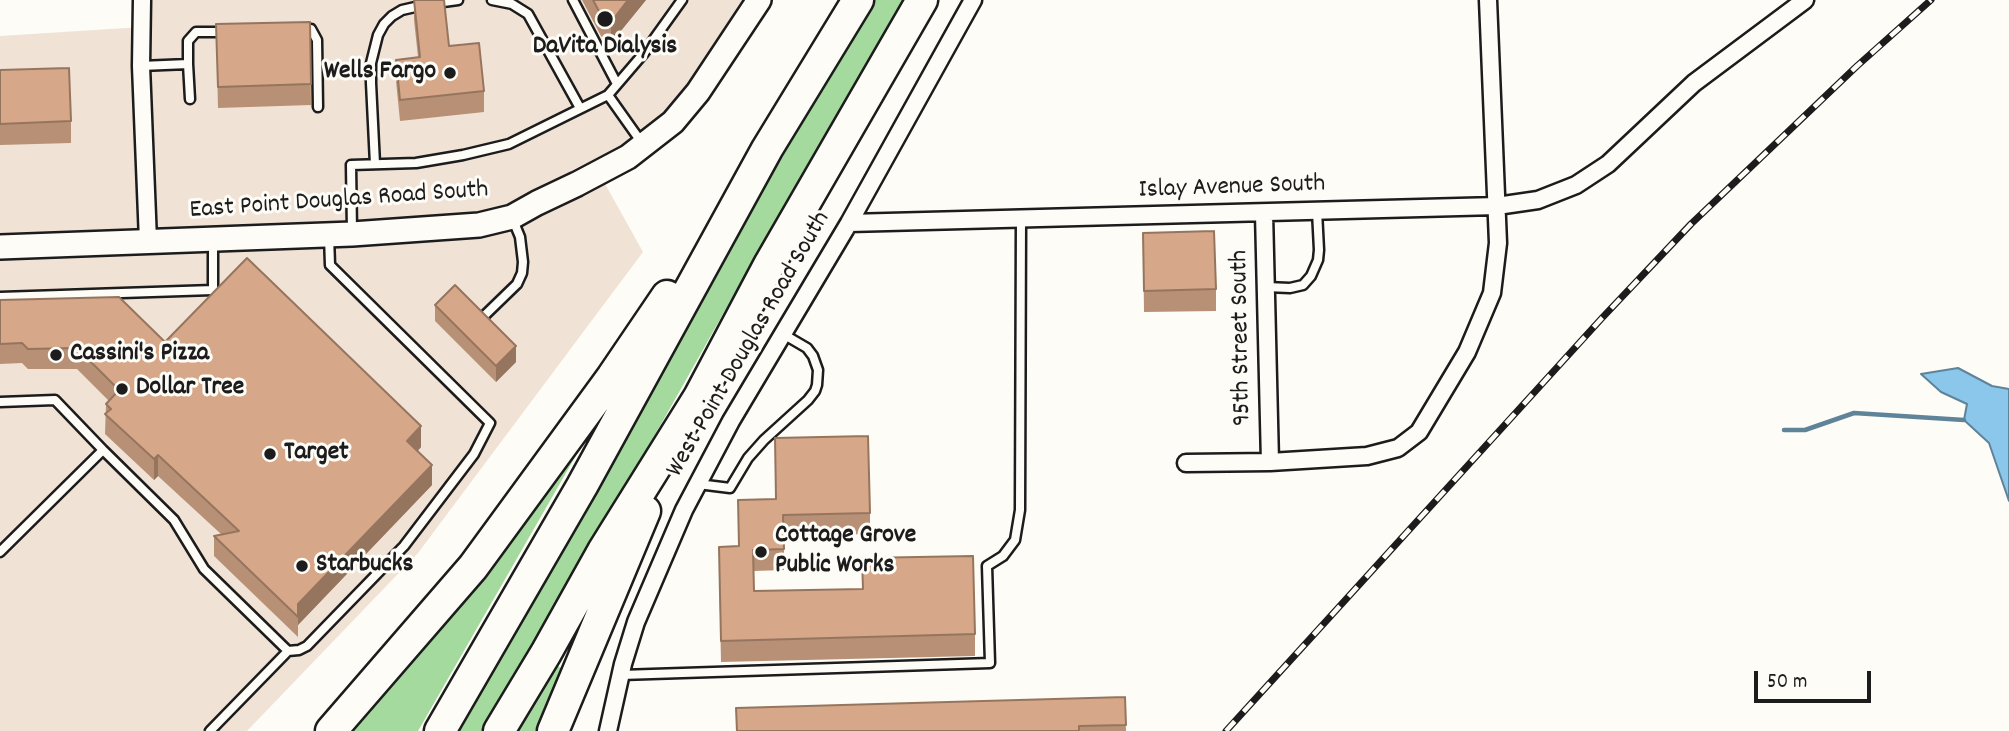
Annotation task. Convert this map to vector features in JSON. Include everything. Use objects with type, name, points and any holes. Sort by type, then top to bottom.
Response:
[{"type":"highway","points":[[440,731],[582,486],[768,149],[858,0]]},
{"type":"highway","points":[[499,731],[603,551],[699,397],[769,265],[922,0]]},
{"type":"highway","points":[[331,731],[481,556],[612,377],[768,149]]},
{"type":"highway","points":[[553,731],[654,490],[660,460]]},
{"type":"street","points":[[142,0],[141,66],[148,241]]},
{"type":"street","name":"East Point Douglas Road South","points":[[0,247],[352,234],[479,225],[512,218],[628,157],[673,122],[698,92],[759,0]]},
{"type":"street","name":"West Point Douglas Road South","points":[[608,731],[636,622],[684,510],[737,411],[849,223],[973,0]]},
{"type":"street","points":[[1186,463],[1270,462],[1367,456],[1398,448],[1419,432],[1467,352],[1492,293],[1498,243],[1488,0]]},
{"type":"street","name":"Islay Avenue South","points":[[849,223],[1264,213],[1497,205],[1538,200],[1576,184],[1608,164],[1693,83],[1805,0]]},
{"type":"street","name":"95th Street South","points":[[1264,213],[1270,462]]},
{"type":"lane","points":[[375,164],[371,63],[378,35],[384,24],[402,10],[458,0]]},
{"type":"lane","points":[[492,0],[512,4],[528,14],[580,108]]},
{"type":"lane","points":[[573,0],[617,84]]},
{"type":"lane","points":[[352,234],[351,165],[416,163],[509,144],[608,95],[644,53],[681,0]]},
{"type":"lane","points":[[298,30],[311,29],[317,40],[318,107]]},
{"type":"lane","points":[[190,99],[188,41],[196,32],[234,31]]},
{"type":"lane","points":[[141,66],[188,64]]},
{"type":"lane","points":[[608,95],[644,145]]},
{"type":"lane","points":[[1266,287],[1290,288],[1303,285],[1311,276],[1319,250],[1317,211]]},
{"type":"lane","points":[[484,316],[517,284],[522,273],[520,237],[512,218]]},
{"type":"lane","points":[[621,675],[990,663],[987,566],[1003,556],[1015,540],[1020,510],[1021,219]]},
{"type":"lane","points":[[209,731],[288,651],[307,646],[404,547],[474,454],[490,423],[330,265],[329,235]]},
{"type":"lane","points":[[0,297],[213,290],[213,239]]},
{"type":"lane","points":[[698,484],[730,488],[748,458],[815,391],[818,370],[813,356],[807,348],[783,334]]},
{"type":"lane","points":[[0,402],[55,400],[174,520],[204,569],[288,651]]},
{"type":"lane","points":[[0,552],[103,450]]},
{"type":"shaded area","points":[[142,0],[759,0],[698,92],[599,173],[643,252],[418,553],[247,731],[0,731],[0,36],[142,27]]},
{"type":"green space","points":[[872,0],[904,0],[804,170],[579,570],[485,731],[453,731]]},
{"type":"green space","points":[[594,424],[418,731],[344,731]]},
{"type":"green space","points":[[555,665],[566,670],[541,731],[517,731]]},
{"type":"water","points":[[1958,368],[1992,386],[2009,389],[2009,501],[1989,443],[1964,420],[1967,404],[1941,392],[1921,374]]},
{"type":"building","name":"Wells Fargo","points":[[414,0],[444,0],[449,46],[479,43],[484,91],[400,100],[396,60],[420,57]]},
{"type":"building","points":[[593,0],[628,0],[611,22],[601,15]]},
{"type":"building","points":[[310,22],[311,84],[218,87],[216,24]]},
{"type":"building","points":[[69,68],[71,121],[0,124],[0,70]]},
{"type":"building","points":[[1214,231],[1216,289],[1144,291],[1143,233]]},
{"type":"building","name":"Target","points":[[247,258],[421,426],[407,441],[432,465],[298,604],[298,617],[214,536],[239,531],[158,455],[154,459],[105,414],[111,409],[106,404],[119,390],[77,348],[28,349],[22,343],[0,344],[0,300],[119,297],[165,342]]},
{"type":"building","points":[[455,285],[516,346],[496,366],[435,305]]},
{"type":"building","name":"Cottage Grove Public Works","points":[[868,436],[870,513],[783,515],[784,549],[753,550],[754,591],[863,589],[862,558],[973,556],[975,634],[721,641],[719,547],[739,546],[738,500],[776,499],[775,438]]},
{"type":"building","points":[[1125,697],[1126,725],[1079,726],[1079,731],[737,731],[736,708]]},
{"type":"waterway","points":[[1784,430],[1805,430],[1854,413],[1964,420]]},
{"type":"railway","points":[[1226,731],[1691,224],[1857,66],[1931,0]]},
{"type":"place","name":"DaVita Dialysis","points":[[605,19]]},
{"type":"place","name":"Wells Fargo","points":[[450,73]]},
{"type":"place","name":"Cassini's Pizza","points":[[56,355]]},
{"type":"place","name":"Dollar Tree","points":[[122,389]]},
{"type":"place","name":"Target","points":[[270,454]]},
{"type":"place","name":"Cottage Grove Public Works","points":[[761,552]]},
{"type":"place","name":"Starbucks","points":[[302,566]]}]
